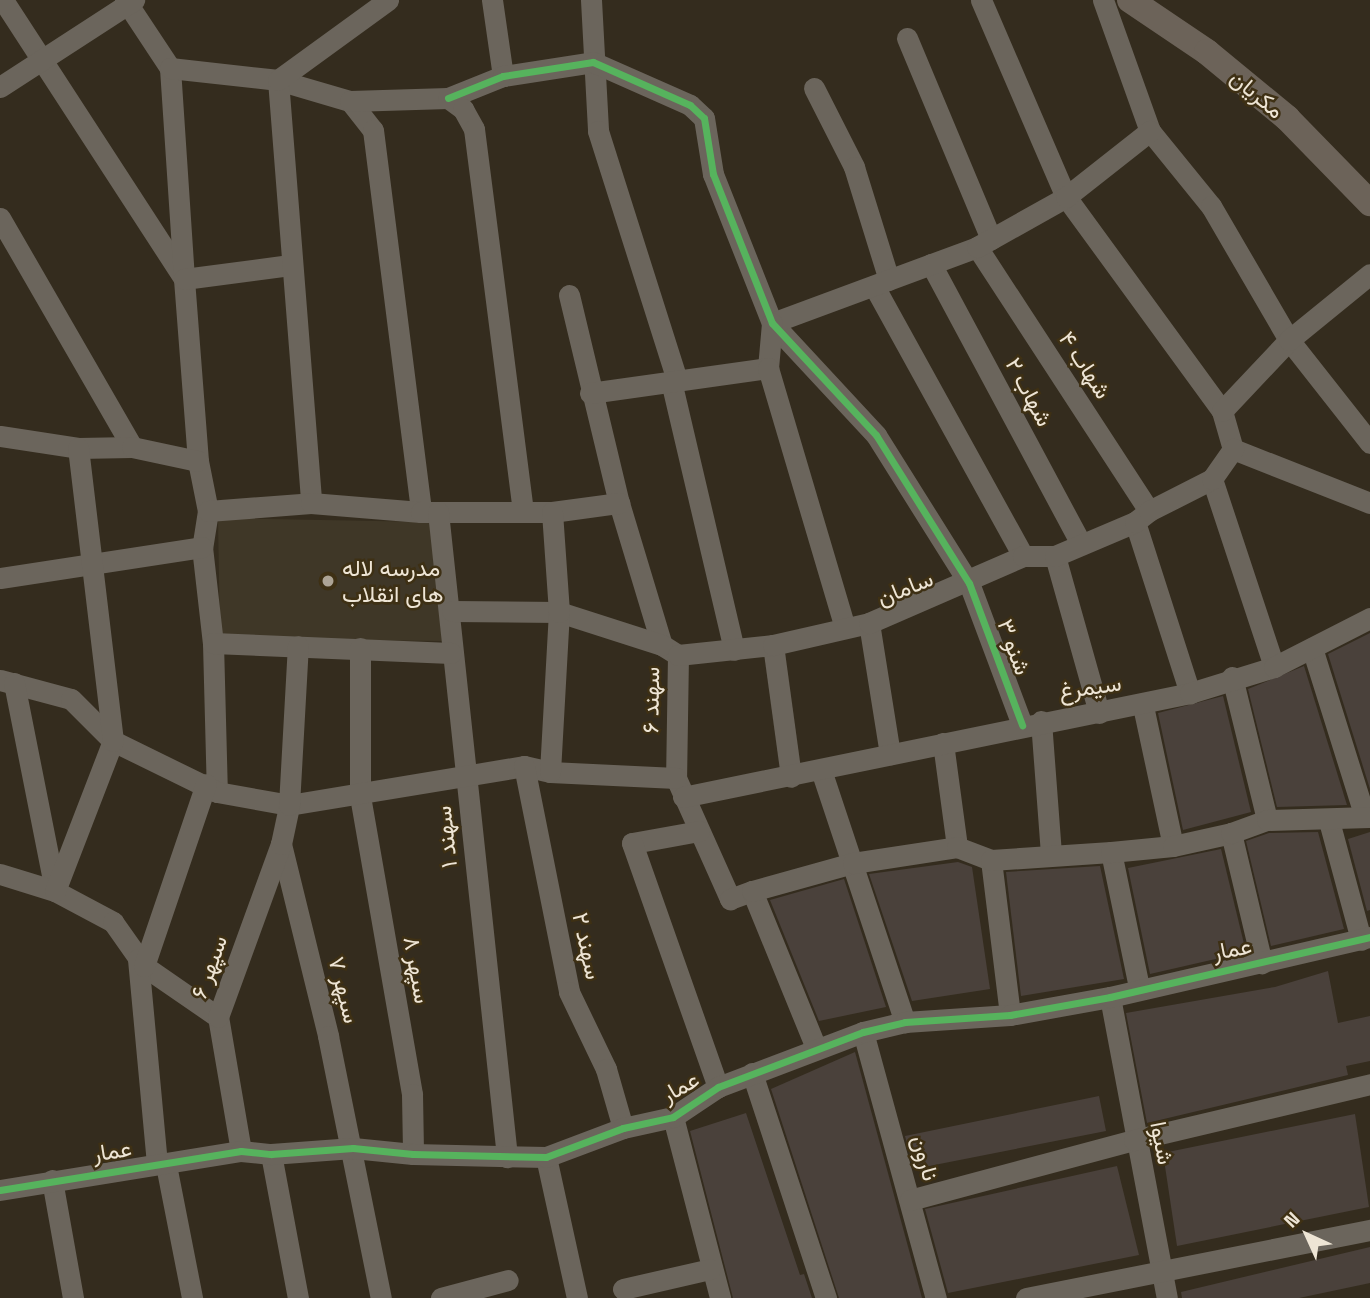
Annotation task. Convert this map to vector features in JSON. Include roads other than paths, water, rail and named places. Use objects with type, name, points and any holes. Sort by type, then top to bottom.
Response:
[{"type":"main road","name":"مکریان","points":[[1130,0],[1207,52],[1287,118],[1370,203]]},
{"type":"street","points":[[3,0],[184,279]]},
{"type":"street","points":[[278,80],[388,0]]},
{"type":"street","points":[[492,0],[503,76]]},
{"type":"street","points":[[591,0],[598,131],[674,380],[734,650]]},
{"type":"street","points":[[981,0],[1066,197],[1222,411],[1233,449],[1370,503]]},
{"type":"street","points":[[1104,0],[1150,131],[1211,206],[1289,340],[1370,443]]},
{"type":"street","points":[[0,87],[129,1],[170,68],[198,461],[208,511],[202,547],[213,643],[212,788],[141,962],[161,1164],[192,1298]]},
{"type":"street","name":"شهاب ۴","points":[[907,38],[984,243],[1142,517],[1190,694]]},
{"type":"street","points":[[170,68],[278,80],[350,101],[448,97],[503,76],[593,62],[690,105],[704,118],[713,174],[772,323],[768,368],[845,628]]},
{"type":"street","points":[[278,80],[290,265],[311,503]]},
{"type":"street","points":[[814,88],[854,167],[881,283],[1023,556]]},
{"type":"street","points":[[448,97],[463,109],[474,129],[523,510]]},
{"type":"street","name":"سهند ۱","points":[[350,101],[373,130],[430,512],[452,611],[451,653],[507,1157]]},
{"type":"street","points":[[772,323],[984,243],[1066,197],[1150,131]]},
{"type":"street","points":[[0,218],[132,447]]},
{"type":"street","name":"شهاب ۲","points":[[931,264],[1082,544]]},
{"type":"street","points":[[184,279],[290,265]]},
{"type":"street","points":[[1222,411],[1289,340],[1370,274]]},
{"type":"street","name":"سهند ۶","points":[[569,295],[590,393],[619,503],[670,650],[680,788],[730,899],[752,891]]},
{"type":"street","name":"شنو ۳","points":[[772,323],[876,435],[969,583],[1031,723],[1051,853]]},
{"type":"street","points":[[590,393],[768,368]]},
{"type":"street","points":[[0,436],[78,448],[132,447],[198,461]]},
{"type":"street","points":[[55,891],[113,741],[78,448]]},
{"type":"street","name":"سامان","points":[[670,650],[734,650],[773,645],[869,623],[969,583],[1023,556],[1055,556],[1142,517],[1212,479],[1233,449]]},
{"type":"street","points":[[1212,479],[1274,667]]},
{"type":"street","points":[[208,511],[311,503],[430,512],[552,512],[619,503]]},
{"type":"street","points":[[550,772],[559,612],[552,512]]},
{"type":"street","points":[[0,578],[202,547]]},
{"type":"street","points":[[1055,556],[1099,713]]},
{"type":"street","points":[[452,611],[559,612],[670,650]]},
{"type":"street","name":"سیمرغ","points":[[524,766],[550,772],[680,788],[791,777],[1031,723],[1143,706],[1190,694],[1232,677],[1274,667],[1370,618]]},
{"type":"street","points":[[869,623],[890,754]]},
{"type":"street","points":[[213,643],[451,653]]},
{"type":"street","points":[[773,645],[791,777]]},
{"type":"street","name":"سپهر ۶","points":[[241,1151],[219,1017],[281,844],[289,805],[298,646]]},
{"type":"street","name":"سپهر ۸","points":[[360,648],[360,796],[412,1094],[413,1154]]},
{"type":"street","points":[[816,1048],[752,891],[853,863],[957,846],[991,860],[1051,853],[1111,852],[1172,846],[1231,833],[1267,820],[1329,821],[1367,817],[1312,648]]},
{"type":"street","points":[[1232,677],[1267,820]]},
{"type":"street","points":[[55,891],[7,682],[71,699],[113,741],[212,788],[289,805],[360,796],[524,766]]},
{"type":"street","points":[[1143,706],[1172,846]]},
{"type":"street","points":[[943,743],[957,846]]},
{"type":"street","name":"سهند ۲","points":[[524,766],[569,992],[606,1069],[623,1128]]},
{"type":"street","points":[[821,769],[905,1022]]},
{"type":"street","points":[[1329,821],[1365,938]]},
{"type":"street","points":[[699,831],[632,843],[718,1087]]},
{"type":"street","points":[[1231,833],[1262,963]]},
{"type":"street","name":"سپهر ۷","points":[[281,844],[353,1148],[381,1298]]},
{"type":"street","points":[[1111,852],[1139,987]]},
{"type":"street","points":[[991,860],[1010,1015]]},
{"type":"street","points":[[0,874],[55,891],[113,922],[141,962],[219,1017]]},
{"type":"street","name":"عمار","points":[[0,1190],[241,1151],[271,1154],[353,1148],[413,1154],[546,1157],[623,1128],[673,1117],[718,1087],[863,1032],[905,1022],[1010,1015],[1110,997],[1139,987],[1262,963],[1365,938]]},
{"type":"street","name":"شیوا","points":[[1110,997],[1134,1140],[1167,1298]]},
{"type":"street","name":"نارون","points":[[863,1032],[936,1298]]},
{"type":"street","points":[[752,1073],[826,1298]]},
{"type":"street","points":[[910,1199],[1134,1140],[1370,1084]]},
{"type":"street","points":[[673,1117],[710,1269],[720,1298]]},
{"type":"street","points":[[271,1154],[298,1298]]},
{"type":"street","points":[[546,1157],[577,1298]]},
{"type":"street","points":[[52,1180],[73,1298]]},
{"type":"street","points":[[1026,1298],[1370,1230]]},
{"type":"street","points":[[623,1289],[710,1269]]},
{"type":"street","points":[[441,1298],[508,1280]]},
{"type":"place","name":"مدرسه لاله های انقلاب","points":[[328,581]]}]
